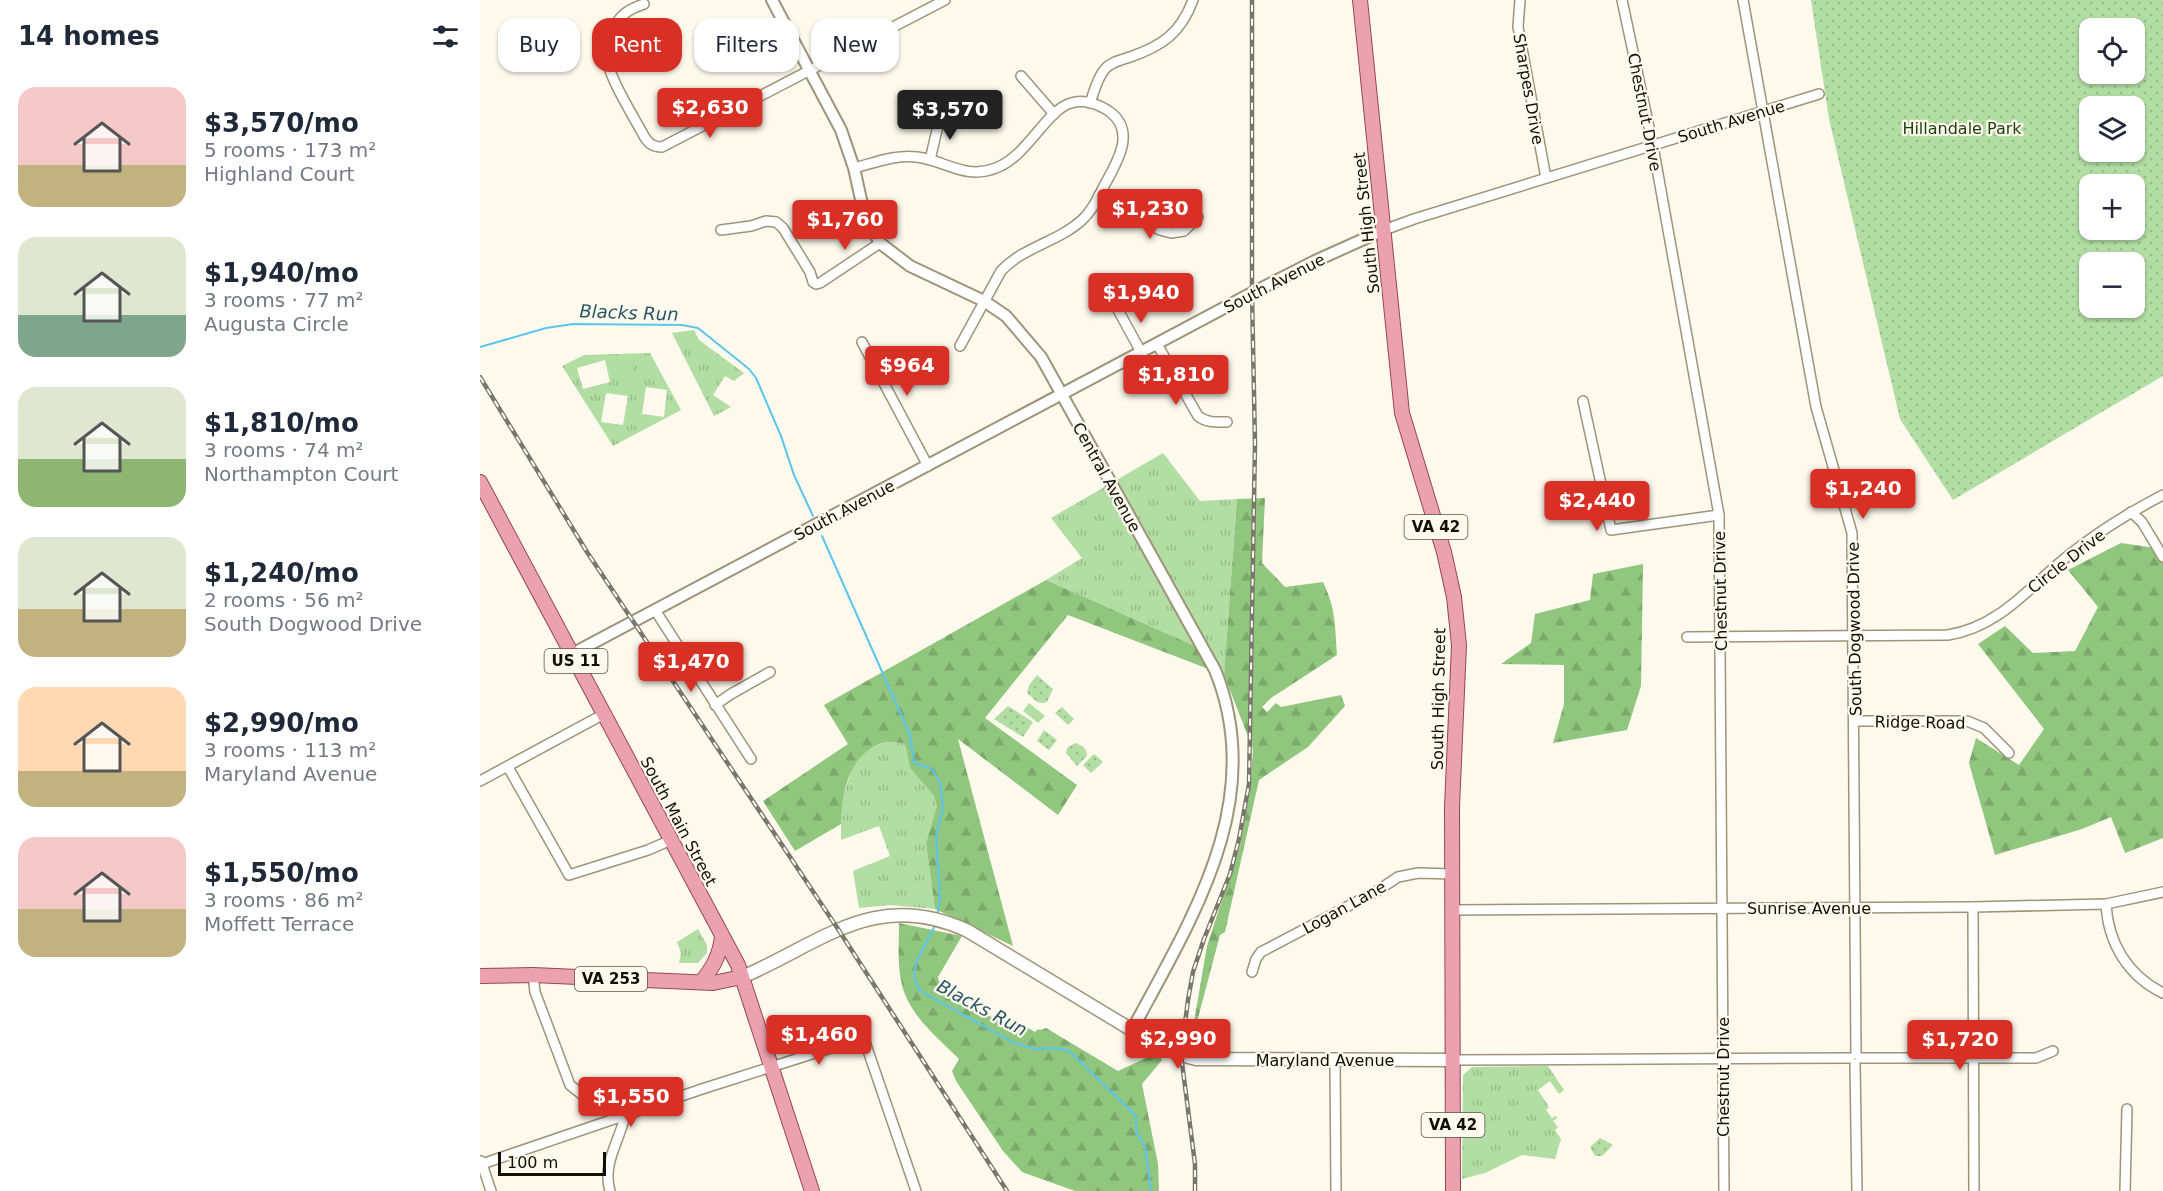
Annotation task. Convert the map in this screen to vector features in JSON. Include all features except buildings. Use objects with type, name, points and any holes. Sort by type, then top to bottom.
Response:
[{"type":"main road","name":"South High Street","points":[[1360,0],[1402,413],[1444,552],[1454,597],[1459,645],[1452,807],[1453,1191]]},
{"type":"main road","name":"South Main Street","points":[[480,482],[738,965],[812,1191]]},
{"type":"main road","name":"Maryland Avenue","points":[[742,977],[849,925],[895,915],[908,915],[944,921],[968,931],[1132,1030],[1182,1055],[1196,1059],[1453,1060]]},
{"type":"main road","points":[[700,982],[716,962],[722,936]]},
{"type":"main road","name":"VA 253","points":[[480,975],[533,975],[713,983],[742,977]]},
{"type":"street","name":"Central Avenue","points":[[772,0],[841,130],[854,168],[864,213],[880,243],[910,266],[984,301],[1006,316],[1028,339],[1041,357],[1215,670],[1229,709],[1233,757],[1226,821],[1216,858],[1192,917],[1132,1030]]},
{"type":"street","points":[[644,4],[630,9],[620,17],[610,36],[606,52],[614,79],[644,136],[648,143],[656,147],[670,144],[945,0]]},
{"type":"street","points":[[1090,103],[1104,70],[1113,63],[1137,54],[1172,35],[1185,20],[1193,0]]},
{"type":"street","name":"Sharpes Drive","points":[[1521,0],[1518,27],[1546,178]]},
{"type":"street","name":"Chestnut Drive","points":[[1622,0],[1653,146],[1719,515],[1724,1191]]},
{"type":"street","name":"South Dogwood Drive","points":[[1743,0],[1816,407],[1852,533],[1857,1191]]},
{"type":"street","points":[[1021,76],[1054,114]]},
{"type":"street","name":"South Avenue","points":[[572,654],[1315,261],[1384,230],[1819,94]]},
{"type":"street","points":[[854,168],[896,158],[916,157],[968,173],[997,168],[1021,153],[1063,106],[1072,103],[1090,103],[1100,106],[1113,115],[1123,133],[1120,157],[1090,212],[1076,226],[1010,261],[1001,271],[960,346]]},
{"type":"street","points":[[930,160],[940,117]]},
{"type":"street","points":[[1099,195],[1166,232],[1184,231],[1198,217]]},
{"type":"street","points":[[721,230],[766,221],[776,222],[783,228],[810,272],[814,283],[820,284],[880,243]]},
{"type":"street","points":[[1117,308],[1141,352]]},
{"type":"street","points":[[862,342],[928,466]]},
{"type":"street","points":[[1157,344],[1198,416],[1203,420],[1227,422]]},
{"type":"street","points":[[1583,400],[1611,530],[1719,515]]},
{"type":"street","name":"Circle Drive","points":[[1687,637],[1948,635],[1972,630],[1997,617],[2071,554],[2131,512],[2163,495]]},
{"type":"street","points":[[2131,512],[2142,522],[2163,556]]},
{"type":"street","points":[[655,610],[751,759]]},
{"type":"street","points":[[715,705],[770,672]]},
{"type":"street","points":[[480,769],[483,780],[604,714]]},
{"type":"street","name":"Ridge Road","points":[[1855,721],[1967,721],[1984,728],[2009,753]]},
{"type":"street","points":[[508,767],[570,875],[648,850],[671,840]]},
{"type":"street","name":"Logan Lane","points":[[1252,972],[1256,959],[1262,952],[1377,891],[1398,877],[1414,873],[1452,874]]},
{"type":"street","name":"Sunrise Avenue","points":[[1453,910],[2106,904],[2163,892]]},
{"type":"street","points":[[2106,904],[2114,943],[2129,968],[2150,986],[2163,993]]},
{"type":"street","points":[[1973,907],[1974,1191]]},
{"type":"street","points":[[533,975],[535,992],[570,1084],[590,1101],[625,1116]]},
{"type":"street","points":[[491,1191],[481,1161],[858,1039],[864,1039],[916,1191]]},
{"type":"street","name":"Maryland Avenue","points":[[1453,1060],[2036,1058],[2053,1051]]},
{"type":"street","points":[[1335,1060],[1336,1191]]},
{"type":"street","points":[[2125,1191],[2127,1109]]},
{"type":"street","points":[[610,1191],[607,1181],[609,1161],[625,1116]]},
{"type":"green space","name":"Hillandale Park","points":[[1811,0],[2163,0],[2163,376],[1953,500],[1900,419],[1829,119]]},
{"type":"green space","points":[[694,330],[699,340],[744,373],[734,381],[725,376],[713,395],[731,407],[714,416],[672,333]]},
{"type":"green space","points":[[650,353],[681,410],[613,446],[562,366],[584,355]],"holes":[[[605,360],[610,382],[583,389],[577,368]],[[646,387],[667,390],[664,417],[642,414]],[[606,393],[628,396],[623,425],[601,422]]]},
{"type":"green space","points":[[632,363],[633,379],[620,380],[619,365]]},
{"type":"green space","points":[[1163,453],[1200,501],[1237,499],[1224,675],[1130,516],[1204,650],[1046,580],[1082,558],[1051,518]]},
{"type":"green space","points":[[1265,498],[1262,563],[1285,587],[1323,582],[1333,609],[1337,655],[1271,698],[1262,707],[1267,712],[1276,703],[1281,707],[1341,695],[1345,706],[1308,747],[1259,780],[1225,932],[1220,935],[1198,1018],[1202,1059],[1188,1057],[1207,946],[1240,845],[1250,790],[1253,749],[1224,675],[1237,499]]},
{"type":"green space","points":[[2121,543],[2163,549],[2163,838],[2125,853],[2111,817],[2082,829],[1995,855],[1969,763],[1976,738],[2019,765],[2044,729],[1978,644],[2005,626],[2033,653],[2075,651],[2098,607],[2068,570]]},
{"type":"green space","points":[[1643,564],[1641,686],[1627,730],[1553,743],[1564,704],[1564,665],[1501,664],[1531,643],[1535,614],[1590,600],[1593,574]]},
{"type":"green space","points":[[1046,580],[1204,650],[1211,670],[1068,615],[985,718],[1077,785],[1058,815],[958,739],[1013,946],[935,909],[926,843],[937,806],[934,796],[910,768],[905,744],[886,742],[864,754],[850,774],[843,799],[841,824],[795,851],[763,801],[848,744],[824,705]]},
{"type":"green space","points":[[1037,675],[1053,689],[1047,702],[1037,702],[1027,693],[1029,685]]},
{"type":"green space","points":[[1029,703],[1045,716],[1038,723],[1023,711]]},
{"type":"green space","points":[[1008,706],[1033,722],[1023,737],[994,719]]},
{"type":"green space","points":[[1062,707],[1074,719],[1068,725],[1055,713]]},
{"type":"green space","points":[[1044,730],[1057,740],[1049,750],[1037,741]]},
{"type":"green space","points":[[888,741],[905,744],[910,768],[934,796],[937,807],[926,843],[935,909],[890,905],[859,908],[853,871],[890,856],[879,826],[841,840],[841,803],[852,769],[865,750]]},
{"type":"green space","points":[[1075,743],[1084,748],[1087,756],[1077,766],[1066,753],[1067,748]]},
{"type":"green space","points":[[1094,754],[1103,762],[1091,773],[1083,765]]},
{"type":"green space","points":[[899,923],[962,936],[938,977],[940,986],[1013,1030],[1018,1022],[1035,1032],[1046,1028],[1118,1071],[1157,1053],[1162,1060],[1142,1084],[1158,1164],[1159,1191],[1075,1191],[1022,1172],[1003,1151],[956,1081],[952,1071],[959,1059],[925,1025],[906,996],[899,970]]},
{"type":"green space","points":[[698,929],[707,945],[707,953],[698,963],[679,963],[681,953],[677,942]]},
{"type":"green space","points":[[1548,1066],[1564,1090],[1559,1094],[1550,1081],[1538,1090],[1549,1107],[1546,1110],[1552,1118],[1556,1116],[1557,1118],[1553,1121],[1558,1127],[1555,1130],[1561,1139],[1555,1159],[1522,1155],[1485,1173],[1462,1179],[1463,1075],[1472,1067]]},
{"type":"green space","points":[[1600,1138],[1613,1145],[1602,1156],[1595,1156],[1590,1147]]},
{"type":"waterway","name":"Blacks Run","points":[[480,347],[546,328],[573,324],[682,325],[698,328],[749,369],[756,378],[781,436],[794,475],[813,516]]},
{"type":"waterway","name":"Blacks Run","points":[[822,536],[910,735],[914,763],[932,769],[940,782],[943,807],[936,836],[940,897],[937,917]]},
{"type":"waterway","name":"Blacks Run","points":[[935,925],[919,957],[914,973],[919,990],[1012,1042],[1036,1049],[1068,1050],[1136,1116],[1136,1132],[1145,1146],[1151,1191]]},
{"type":"railway","points":[[1195,1191],[1195,1164],[1181,1055],[1188,1000],[1193,972],[1230,874],[1249,784],[1255,444],[1252,293],[1252,0]]},
{"type":"railway","points":[[480,377],[587,552],[838,929],[1007,1191]]}]
